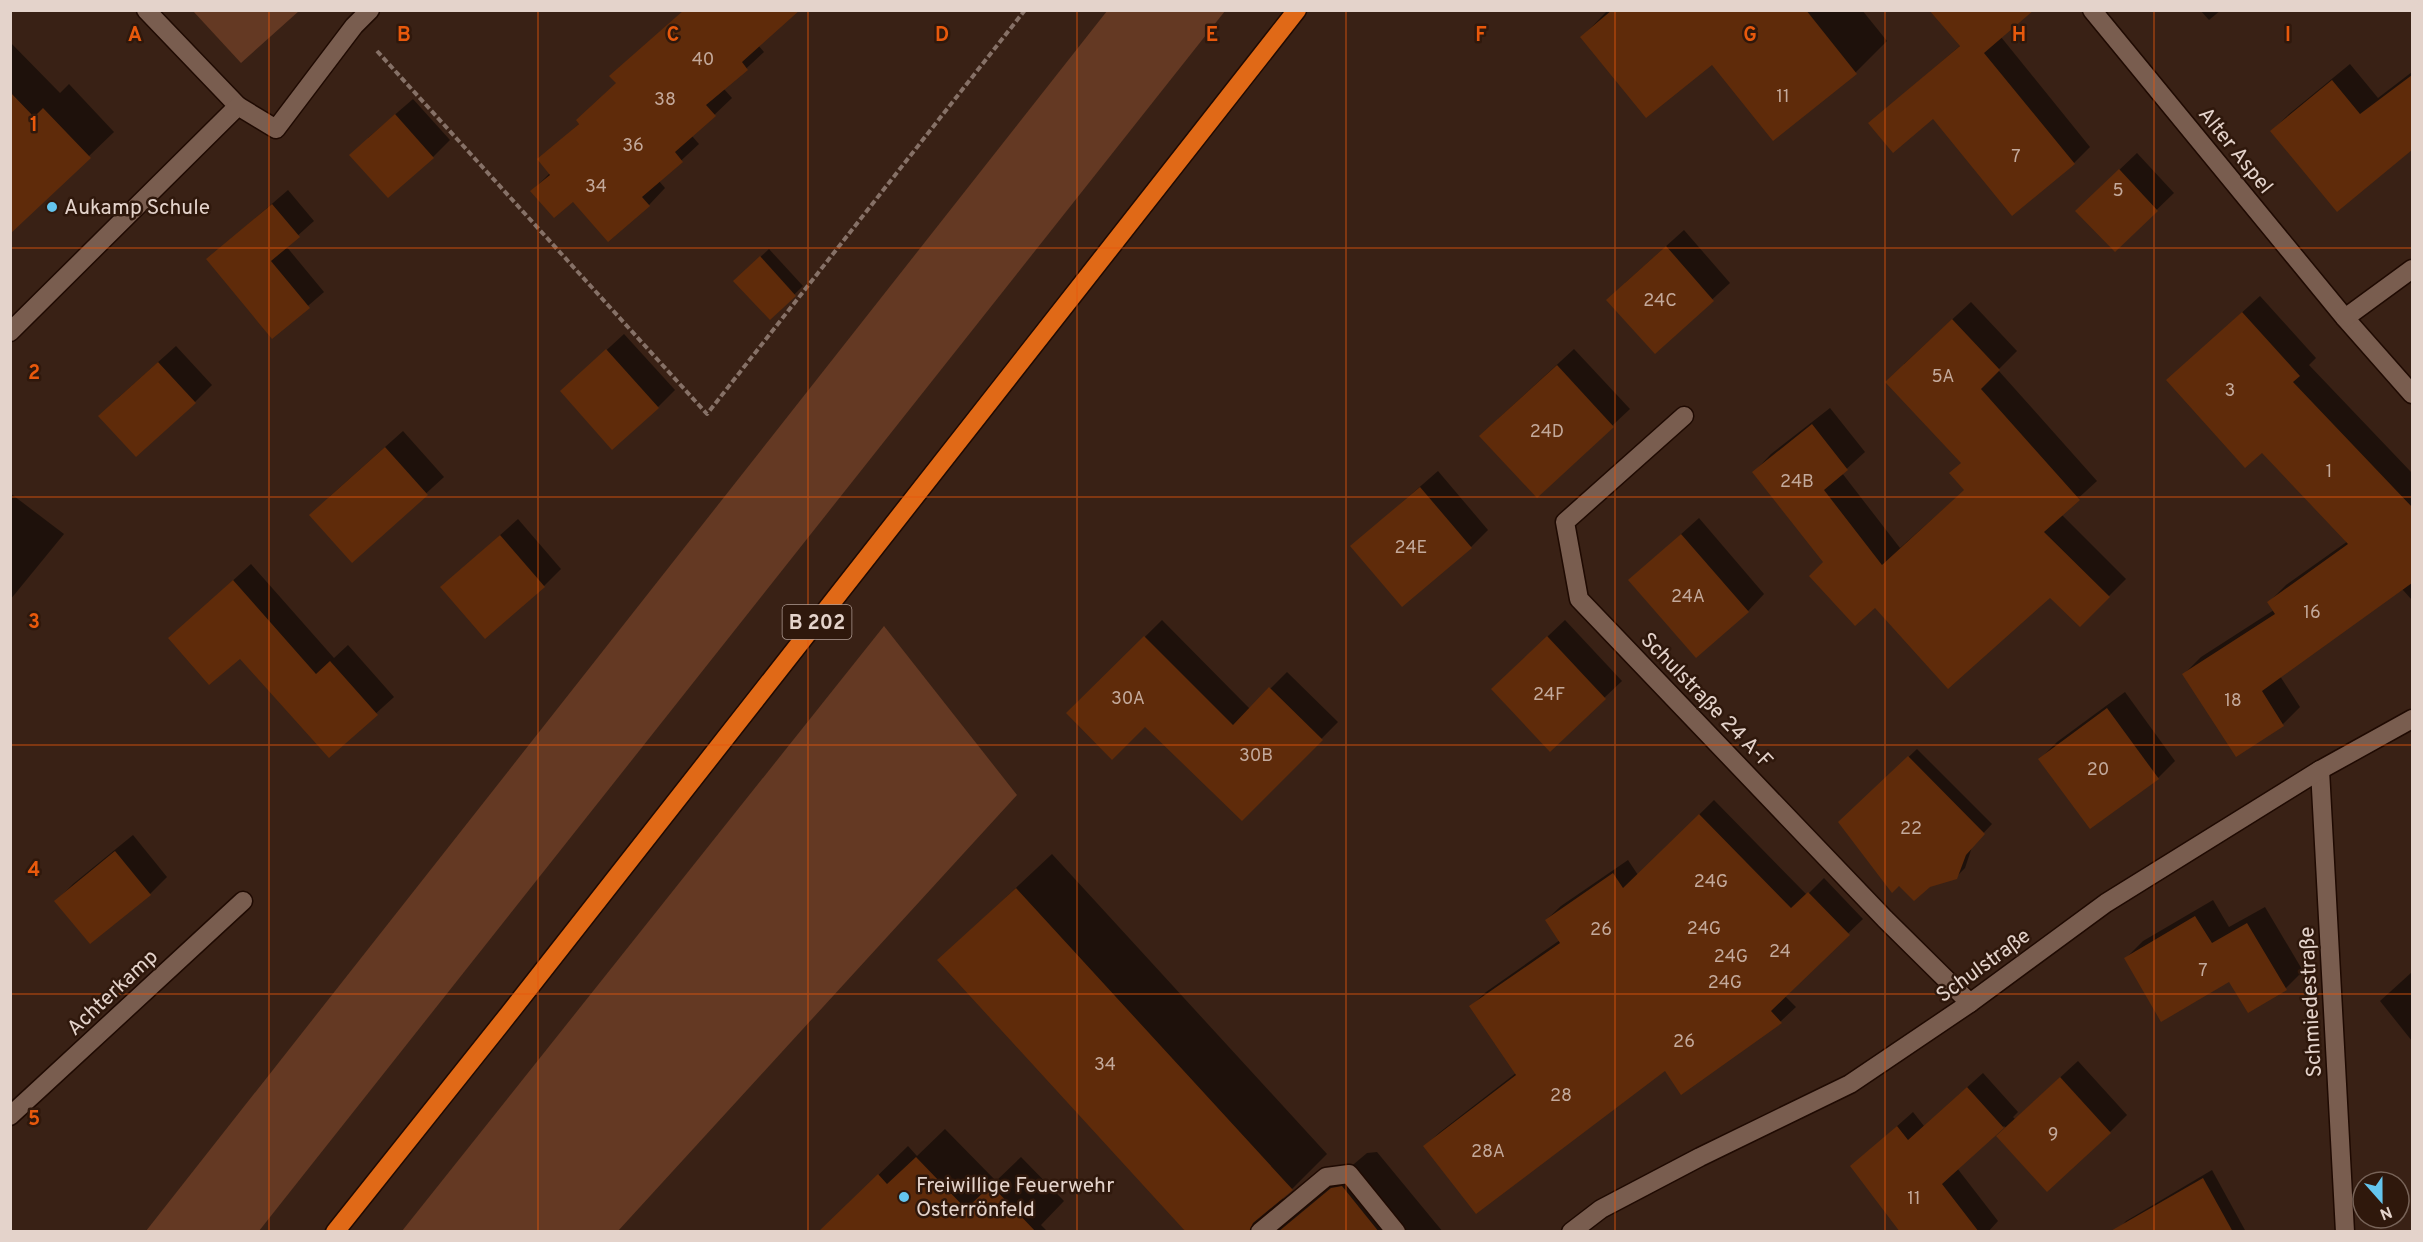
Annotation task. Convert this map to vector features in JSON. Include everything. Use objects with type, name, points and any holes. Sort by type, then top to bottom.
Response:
[{"type":"highway","name":"B 202","points":[[335,1232],[1297,10]]},
{"type":"street","points":[[146,10],[238,106],[276,129],[354,26],[370,10]]},
{"type":"street","name":"Alter Aspel","points":[[2092,10],[2345,318],[2412,394]]},
{"type":"street","points":[[10,332],[238,106]]},
{"type":"street","points":[[2345,318],[2412,269]]},
{"type":"street","name":"Schulstraße 24 A-F","points":[[1684,416],[1565,522],[1579,599],[1885,919],[1970,1003]]},
{"type":"street","name":"Schulstraße","points":[[1571,1232],[1601,1209],[1700,1157],[1850,1084],[1970,1003],[2106,903],[2320,770],[2412,719]]},
{"type":"street","name":"Schmiedestraße","points":[[2320,770],[2345,1232]]},
{"type":"street","name":"Achterkamp","points":[[10,1116],[243,902]]},
{"type":"street","points":[[1260,1232],[1326,1177],[1349,1174],[1396,1232]]},
{"type":"path","points":[[354,26],[707,414],[1025,10]]},
{"type":"shaded area","points":[[193,11],[299,11],[241,63]]},
{"type":"shaded area","points":[[1107,11],[1225,11],[259,1231],[146,1231]]},
{"type":"shaded area","points":[[884,626],[1017,795],[618,1231],[402,1231]]},
{"type":"building","points":[[684,10],[800,10],[742,62],[748,70],[706,105],[716,116],[675,152],[683,162],[642,197],[650,206],[608,242],[573,202],[554,218],[530,191],[550,175],[537,159],[579,124],[576,120],[616,83],[609,76]]},
{"type":"building","points":[[1612,10],[1806,10],[1857,74],[1773,141],[1712,65],[1646,118],[1580,37]]},
{"type":"building","points":[[1929,10],[2034,10],[1984,53],[2075,164],[2012,216],[1933,119],[1893,153],[1868,123],[1960,46]]},
{"type":"building","points":[[2412,75],[2412,150],[2337,212],[2270,131],[2332,80],[2360,114]]},
{"type":"building","points":[[10,92],[34,117],[43,108],[91,158],[10,234]]},
{"type":"building","points":[[395,114],[434,158],[388,198],[349,155]]},
{"type":"building","points":[[2119,169],[2158,211],[2115,252],[2075,211]]},
{"type":"building","points":[[272,204],[300,237],[271,261],[310,308],[272,339],[206,259]]},
{"type":"building","points":[[1666,246],[1714,301],[1655,354],[1606,300]]},
{"type":"building","points":[[760,256],[796,296],[770,320],[733,281]]},
{"type":"building","points":[[2242,312],[2300,376],[2293,382],[2412,507],[2412,583],[2262,691],[2284,726],[2236,757],[2182,674],[2275,614],[2267,602],[2348,544],[2262,453],[2245,468],[2166,380]]},
{"type":"building","points":[[1952,319],[2000,370],[1981,389],[2080,500],[2044,532],[2110,597],[2080,627],[2050,598],[1948,689],[1875,608],[1855,626],[1809,576],[1823,562],[1752,472],[1812,424],[1848,470],[1824,490],[1882,565],[1964,490],[1949,473],[1961,463],[1885,382]]},
{"type":"building","points":[[606,349],[659,408],[612,450],[560,391]]},
{"type":"building","points":[[158,362],[196,403],[136,457],[98,416]]},
{"type":"building","points":[[1557,365],[1614,427],[1537,498],[1479,436]]},
{"type":"building","points":[[385,447],[428,495],[352,563],[309,515]]},
{"type":"building","points":[[1420,487],[1472,548],[1402,607],[1350,546]]},
{"type":"building","points":[[1681,534],[1749,612],[1696,658],[1628,580]]},
{"type":"building","points":[[500,535],[545,587],[485,639],[440,587]]},
{"type":"building","points":[[233,580],[316,674],[330,661],[378,715],[329,758],[240,659],[209,685],[168,638]]},
{"type":"building","points":[[1144,636],[1233,725],[1269,687],[1323,740],[1242,821],[1145,727],[1112,760],[1066,713]]},
{"type":"building","points":[[1547,636],[1606,699],[1550,752],[1491,689]]},
{"type":"building","points":[[2107,708],[2159,779],[2090,829],[2038,759]]},
{"type":"building","points":[[1908,756],[1985,834],[1966,855],[1957,879],[1930,887],[1914,901],[1899,886],[1892,893],[1838,822]]},
{"type":"building","points":[[1699,814],[1791,908],[1808,892],[1850,935],[1771,1011],[1782,1023],[1681,1095],[1665,1071],[1476,1214],[1423,1146],[1516,1075],[1469,1006],[1560,943],[1545,920],[1613,873],[1623,888]]},
{"type":"building","points":[[115,851],[151,895],[90,944],[54,901]]},
{"type":"building","points":[[1016,888],[1293,1190],[1253,1223],[1249,1232],[1186,1232],[937,960]]},
{"type":"building","points":[[2195,916],[2212,943],[2247,923],[2287,990],[2248,1013],[2229,982],[2161,1022],[2124,958]]},
{"type":"building","points":[[2060,1077],[2111,1133],[2047,1192],[1996,1136]]},
{"type":"building","points":[[1967,1087],[2004,1128],[1942,1184],[1979,1232],[1900,1232],[1850,1166],[1897,1126],[1908,1140]]},
{"type":"building","name":"Freiwillige Feuerwehr Osterrönfeld","points":[[916,1157],[966,1209],[991,1185],[1036,1232],[818,1232],[878,1174],[887,1184]]},
{"type":"building","points":[[2203,1178],[2233,1232],[2109,1232]]},
{"type":"building","points":[[1342,1186],[1379,1232],[1278,1232],[1331,1188]]},
{"type":"place","name":"Aukamp Schule","points":[[52,207]]},
{"type":"place","name":"Freiwillige Feuerwehr Osterrönfeld","points":[[904,1197]]}]
